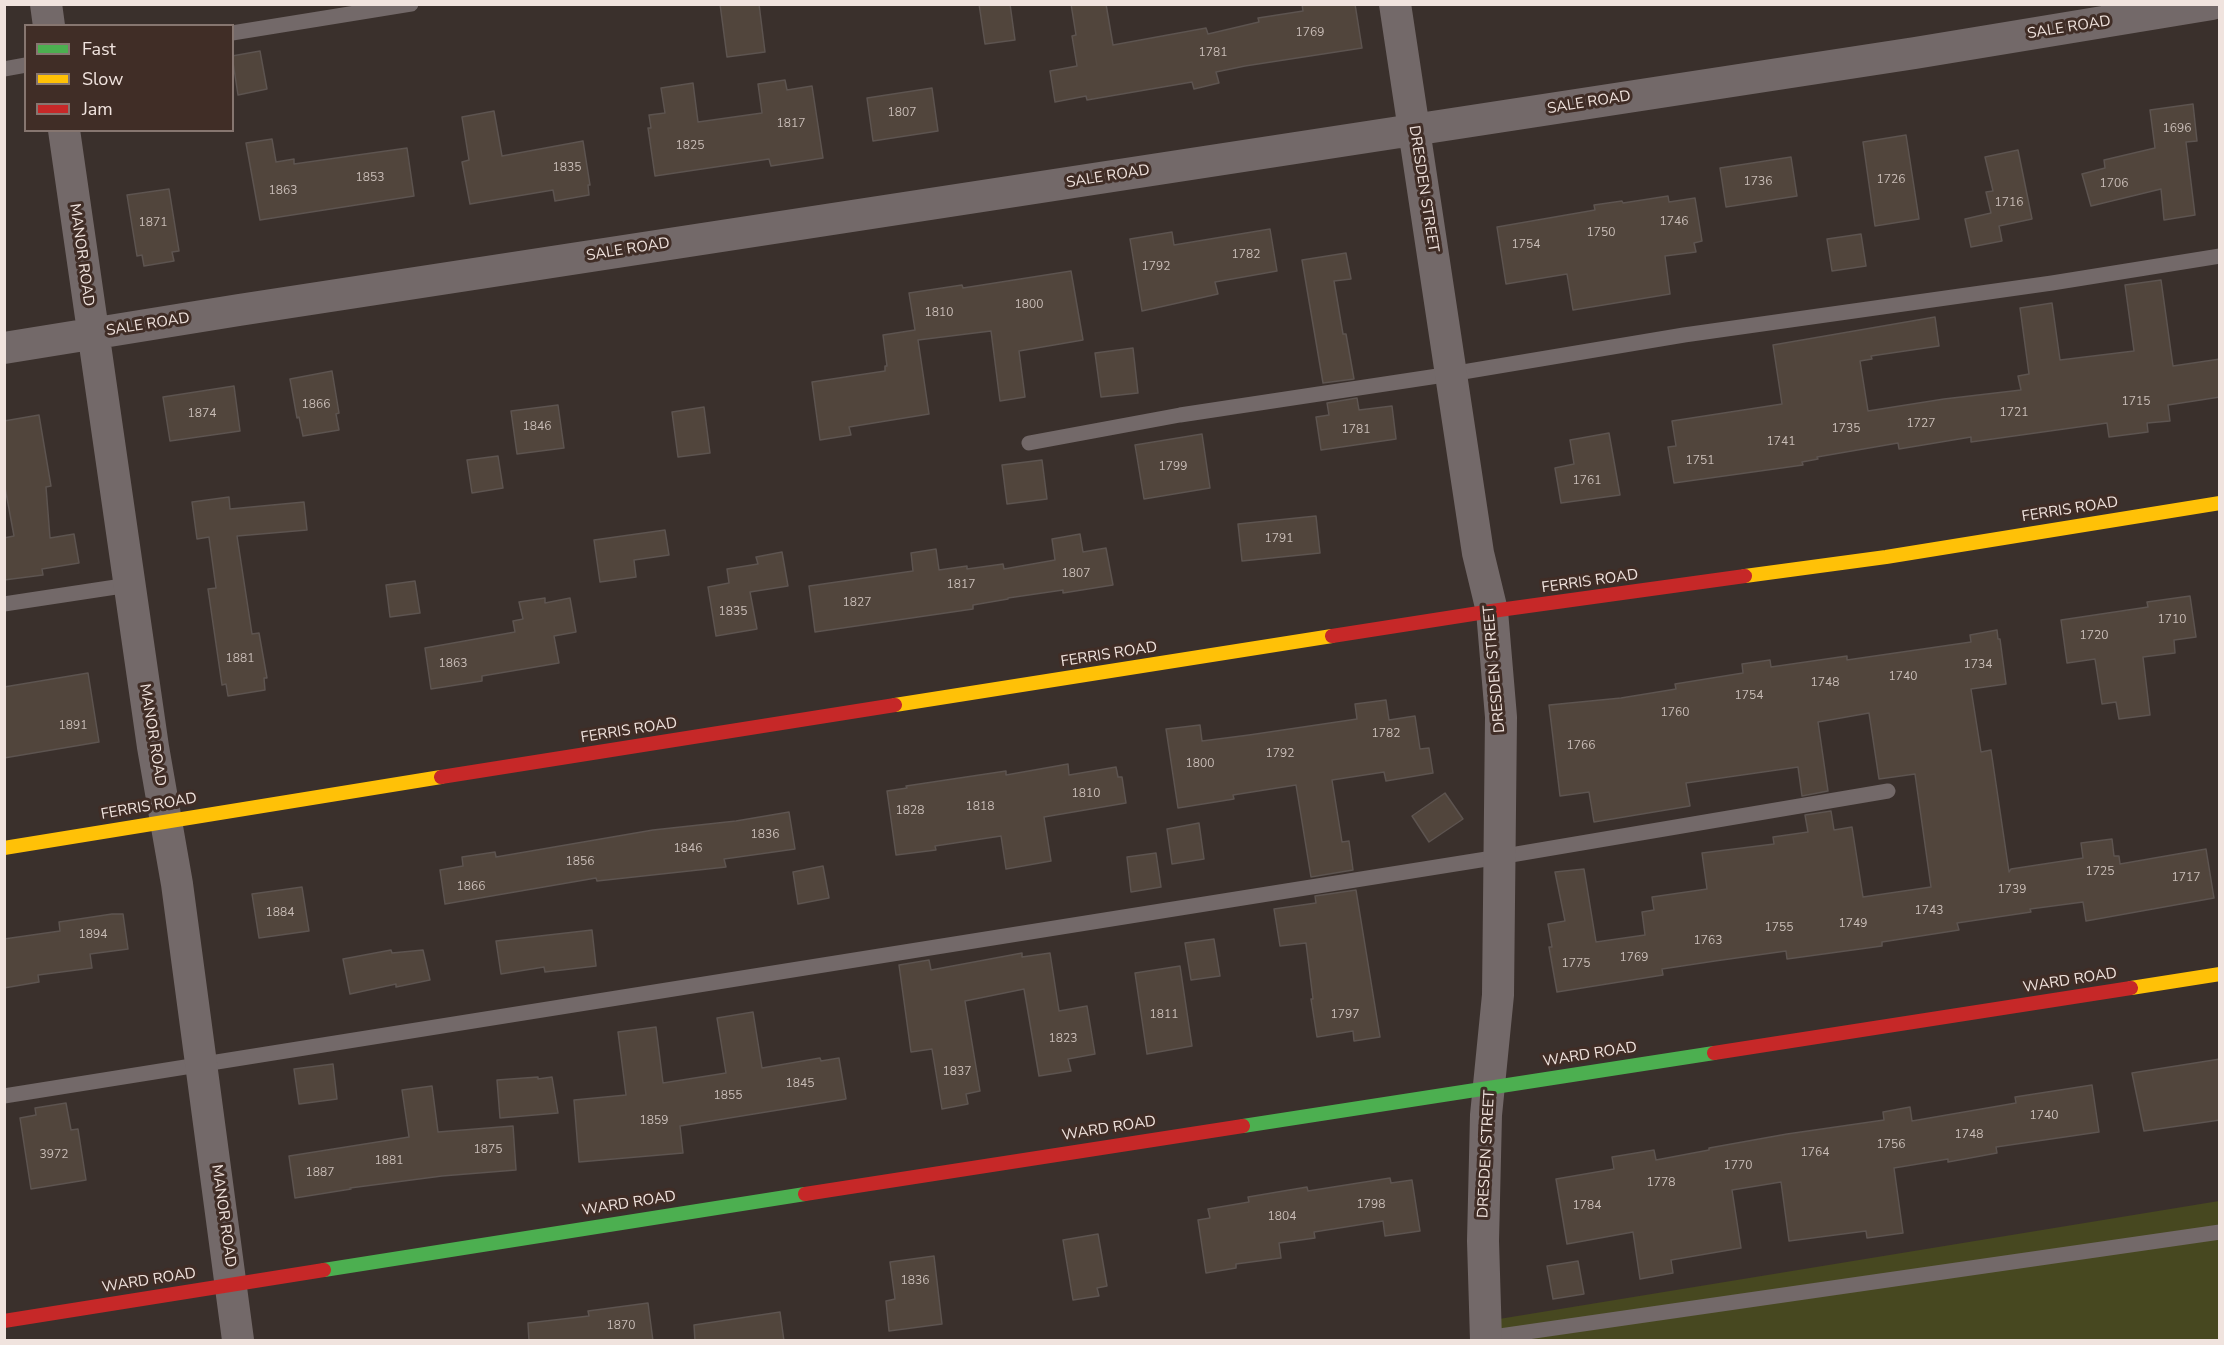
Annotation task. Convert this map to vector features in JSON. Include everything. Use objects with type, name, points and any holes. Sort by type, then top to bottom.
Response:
[{"type":"main road","name":"FERRIS ROAD","points":[[4,848],[1492,611],[1599,598],[1886,556],[2220,503]]},
{"type":"main road","name":"WARD ROAD","points":[[4,1321],[2220,974]]},
{"type":"street","points":[[46,4],[49,24]]},
{"type":"street","name":"DRESDEN STREET","points":[[1395,4],[1478,553],[1492,611],[1501,717],[1498,995],[1491,1087],[1486,1115],[1483,1241],[1486,1339]]},
{"type":"street","name":"SALE ROAD","points":[[4,348],[1915,53],[2212,4]]},
{"type":"street","name":"MANOR ROAD","points":[[64,132],[153,747],[177,884],[238,1341]]},
{"type":"lane","points":[[234,33],[411,4]]},
{"type":"lane","points":[[4,69],[24,66]]},
{"type":"lane","points":[[1029,443],[1180,416],[1451,374],[1684,334],[2052,284],[2220,256]]},
{"type":"lane","points":[[4,604],[129,585]]},
{"type":"lane","points":[[4,1096],[1499,857],[1888,790]]},
{"type":"lane","points":[[1486,1339],[2220,1232]]},
{"type":"shaded area","points":[[2219,1201],[2219,1340],[1497,1340],[1493,1320]]},
{"type":"building","points":[[720,4],[759,4],[765,52],[727,57]]},
{"type":"building","points":[[979,4],[1010,4],[1015,40],[985,44]]},
{"type":"building","points":[[1071,4],[1106,4],[1113,45],[1206,28],[1208,34],[1259,22],[1258,18],[1303,11],[1302,4],[1355,4],[1362,48],[1216,72],[1219,83],[1194,89],[1192,82],[1087,100],[1086,96],[1055,102],[1050,71],[1077,66],[1072,36],[1076,35]]},
{"type":"building","points":[[260,51],[267,89],[238,95],[234,56]]},
{"type":"building","points":[[785,80],[787,90],[812,86],[823,158],[771,166],[769,159],[655,176],[648,128],[651,128],[649,115],[665,113],[661,88],[693,83],[698,122],[762,113],[758,84]]},
{"type":"building","points":[[932,88],[938,131],[873,141],[867,98]]},
{"type":"building","points":[[2193,104],[2197,141],[2186,142],[2195,215],[2164,220],[2161,189],[2091,206],[2082,174],[2105,168],[2104,160],[2155,148],[2150,110]]},
{"type":"building","points":[[494,111],[502,156],[583,141],[590,185],[588,185],[589,195],[555,201],[553,190],[470,204],[462,162],[469,160],[462,117]]},
{"type":"building","points":[[1906,135],[1919,219],[1875,226],[1863,142]]},
{"type":"building","points":[[272,139],[276,162],[294,159],[294,164],[407,148],[414,196],[260,220],[246,143]]},
{"type":"building","points":[[2018,150],[2032,219],[1999,226],[2002,241],[1971,247],[1965,219],[1991,213],[1986,192],[1993,191],[1985,157]]},
{"type":"building","points":[[1791,157],[1797,196],[1726,207],[1720,168]]},
{"type":"building","points":[[169,189],[179,251],[172,252],[174,261],[144,266],[142,255],[137,256],[127,195]]},
{"type":"building","points":[[1668,196],[1669,202],[1695,198],[1702,241],[1694,243],[1696,252],[1665,256],[1670,294],[1573,310],[1567,274],[1506,284],[1497,227],[1595,210],[1594,205]]},
{"type":"building","points":[[1270,229],[1277,271],[1215,282],[1218,294],[1142,311],[1130,239],[1172,232],[1174,245]]},
{"type":"building","points":[[1861,234],[1866,266],[1832,271],[1827,239]]},
{"type":"building","points":[[1346,253],[1351,279],[1334,281],[1354,379],[1323,383],[1302,260]]},
{"type":"building","points":[[1071,271],[1083,340],[1019,351],[1025,397],[1000,401],[991,331],[918,340],[929,414],[849,427],[851,435],[820,440],[812,382],[885,371],[885,366],[887,366],[883,335],[915,330],[909,293],[962,285],[963,288]]},
{"type":"building","points":[[2161,280],[2173,366],[2220,359],[2220,397],[2168,405],[2170,421],[2147,423],[2148,432],[2109,437],[2107,423],[1971,442],[1971,437],[1899,449],[1898,443],[1817,457],[1818,459],[1802,462],[1803,465],[1674,483],[1668,447],[1676,446],[1672,421],[1782,404],[1773,345],[1935,317],[1939,346],[1871,356],[1872,359],[1860,361],[1868,411],[2021,390],[2018,376],[2029,374],[2020,308],[2052,303],[2060,360],[2134,351],[2125,285]]},
{"type":"building","points":[[1133,348],[1138,393],[1101,397],[1095,353]]},
{"type":"building","points":[[332,371],[339,413],[336,414],[339,430],[303,436],[299,417],[297,418],[290,379]]},
{"type":"building","points":[[234,386],[240,431],[170,441],[163,397]]},
{"type":"building","points":[[1357,398],[1359,410],[1392,406],[1396,439],[1321,450],[1316,417],[1329,415],[1327,403]]},
{"type":"building","points":[[558,405],[564,448],[517,454],[511,411]]},
{"type":"building","points":[[704,407],[710,453],[678,457],[672,412]]},
{"type":"building","points":[[39,415],[51,486],[46,487],[50,538],[74,534],[79,563],[42,569],[43,575],[4,580],[4,538],[14,536],[4,482],[4,421]]},
{"type":"building","points":[[1609,433],[1620,495],[1561,503],[1555,468],[1574,464],[1570,440]]},
{"type":"building","points":[[1202,434],[1210,488],[1144,499],[1135,445]]},
{"type":"building","points":[[498,456],[503,488],[472,493],[467,460]]},
{"type":"building","points":[[1042,460],[1047,499],[1007,504],[1002,465]]},
{"type":"building","points":[[229,497],[230,509],[304,502],[307,530],[237,536],[252,634],[259,633],[267,678],[264,678],[265,690],[228,696],[226,684],[222,685],[208,589],[216,588],[209,537],[197,539],[192,502]]},
{"type":"building","points":[[1316,516],[1320,553],[1242,561],[1238,524]]},
{"type":"building","points":[[665,530],[669,555],[634,560],[636,577],[600,582],[594,540]]},
{"type":"building","points":[[1080,534],[1083,552],[1106,548],[1113,585],[1008,598],[973,605],[973,609],[815,632],[809,586],[913,571],[911,553],[936,549],[939,570],[1003,564],[1004,569],[1055,560],[1052,539]]},
{"type":"building","points":[[782,552],[788,586],[750,592],[757,629],[716,636],[708,587],[729,583],[727,569],[758,564],[756,557]]},
{"type":"building","points":[[415,581],[420,613],[390,617],[386,585]]},
{"type":"building","points":[[2190,596],[2196,637],[2174,640],[2175,653],[2143,657],[2150,715],[2119,719],[2116,702],[2102,704],[2095,659],[2067,663],[2061,620],[2148,607],[2147,602]]},
{"type":"building","points":[[545,598],[545,603],[570,598],[576,632],[554,636],[559,663],[482,676],[482,681],[431,689],[425,648],[515,632],[513,621],[523,619],[519,602]]},
{"type":"building","points":[[1997,630],[2006,684],[1971,689],[1981,752],[1991,750],[2009,872],[2011,869],[2083,858],[2081,843],[2112,839],[2114,856],[2119,856],[2120,864],[2206,849],[2214,898],[2086,921],[2083,902],[2030,909],[2031,912],[1957,923],[1959,930],[1882,942],[1882,946],[1787,959],[1786,951],[1715,961],[1662,969],[1663,975],[1557,992],[1549,947],[1552,947],[1548,924],[1565,921],[1555,872],[1584,869],[1596,942],[1645,935],[1642,912],[1654,910],[1652,897],[1707,889],[1702,853],[1774,844],[1773,837],[1808,832],[1805,815],[1831,811],[1834,830],[1852,827],[1863,897],[1931,887],[1915,774],[1879,779],[1869,713],[1818,722],[1828,791],[1802,796],[1798,767],[1686,783],[1690,806],[1594,822],[1589,792],[1560,796],[1549,705],[1621,698],[1676,689],[1675,684],[1743,673],[1742,664],[1770,660],[1771,667],[1847,656],[1847,660],[1971,642],[1970,635]]},
{"type":"building","points":[[88,673],[99,742],[4,758],[4,687]]},
{"type":"building","points":[[1386,700],[1389,720],[1415,716],[1420,749],[1429,748],[1433,773],[1386,781],[1384,772],[1332,780],[1342,842],[1349,841],[1353,870],[1311,877],[1296,785],[1233,795],[1234,799],[1178,808],[1166,729],[1200,725],[1202,741],[1249,735],[1357,719],[1355,704]]},
{"type":"building","points":[[1068,764],[1069,775],[1116,767],[1118,777],[1122,777],[1126,803],[1044,817],[1051,861],[1006,869],[1001,836],[935,846],[936,850],[896,855],[887,791],[1006,771],[1006,775]]},
{"type":"building","points":[[1445,793],[1463,819],[1429,842],[1412,816]]},
{"type":"building","points":[[789,812],[795,849],[724,859],[726,867],[597,881],[596,878],[445,904],[440,870],[463,866],[462,857],[495,852],[496,857],[653,830],[736,821]]},
{"type":"building","points":[[1199,823],[1204,859],[1172,864],[1167,829]]},
{"type":"building","points":[[1156,853],[1161,887],[1131,892],[1127,857]]},
{"type":"building","points":[[823,866],[829,898],[798,904],[793,872]]},
{"type":"building","points":[[302,887],[309,931],[259,938],[252,894]]},
{"type":"building","points":[[1356,890],[1380,1037],[1354,1041],[1353,1031],[1317,1037],[1306,943],[1280,946],[1274,909],[1316,903],[1315,896]]},
{"type":"building","points":[[123,914],[128,949],[90,954],[92,968],[38,975],[39,982],[4,988],[4,939],[60,931],[59,922]]},
{"type":"building","points":[[592,930],[596,966],[545,972],[544,967],[501,974],[496,941]]},
{"type":"building","points":[[1214,939],[1220,976],[1191,980],[1185,943]]},
{"type":"building","points":[[391,950],[392,953],[423,950],[430,980],[396,987],[396,984],[350,994],[343,959]]},
{"type":"building","points":[[1022,953],[1022,957],[1050,953],[1059,1011],[1087,1006],[1095,1054],[1068,1059],[1071,1071],[1039,1076],[1024,989],[965,1001],[980,1091],[966,1094],[968,1104],[942,1109],[932,1049],[911,1052],[899,965],[929,960],[931,970]]},
{"type":"building","points":[[1180,966],[1192,1046],[1147,1054],[1135,973]]},
{"type":"building","points":[[753,1012],[762,1068],[820,1058],[821,1061],[839,1058],[846,1099],[680,1126],[683,1153],[579,1162],[574,1100],[626,1095],[618,1032],[656,1027],[663,1083],[726,1073],[717,1018]]},
{"type":"building","points":[[2220,1059],[2220,1120],[2144,1131],[2132,1073]]},
{"type":"building","points":[[333,1064],[337,1099],[299,1104],[294,1069]]},
{"type":"building","points":[[538,1077],[538,1079],[552,1077],[558,1113],[500,1118],[497,1080]]},
{"type":"building","points":[[2092,1085],[2099,1132],[1996,1147],[1997,1153],[1948,1162],[1948,1159],[1894,1168],[1903,1233],[1867,1238],[1866,1231],[1789,1241],[1781,1182],[1732,1190],[1741,1248],[1671,1260],[1673,1273],[1640,1279],[1633,1232],[1567,1244],[1556,1179],[1614,1169],[1612,1157],[1654,1150],[1656,1160],[1787,1134],[1884,1120],[1883,1112],[1910,1107],[1912,1121],[2016,1103],[2015,1097]]},
{"type":"building","points":[[432,1086],[438,1132],[513,1126],[516,1170],[442,1176],[295,1198],[289,1156],[409,1137],[402,1090]]},
{"type":"building","points":[[66,1103],[71,1130],[78,1129],[86,1180],[31,1189],[20,1118],[36,1115],[35,1108]]},
{"type":"building","points":[[1390,1178],[1391,1183],[1412,1180],[1420,1231],[1385,1236],[1383,1221],[1314,1232],[1315,1238],[1279,1243],[1281,1258],[1236,1264],[1236,1268],[1206,1273],[1198,1220],[1210,1218],[1208,1209],[1249,1202],[1248,1197],[1307,1187],[1308,1191]]},
{"type":"building","points":[[1098,1234],[1107,1286],[1097,1288],[1099,1296],[1073,1300],[1063,1240]]},
{"type":"building","points":[[934,1256],[942,1324],[889,1331],[886,1301],[895,1299],[890,1262]]},
{"type":"building","points":[[1578,1261],[1584,1294],[1553,1299],[1547,1266]]},
{"type":"building","points":[[648,1303],[653,1341],[529,1341],[528,1323],[589,1316],[588,1311]]},
{"type":"building","points":[[780,1312],[784,1341],[695,1341],[694,1325]]},
{"type":"traffic: fast","points":[[1243,1126],[1714,1053]]},
{"type":"traffic: fast","points":[[324,1270],[805,1194]]},
{"type":"traffic: slow","points":[[1745,576],[1886,557],[2220,503]]},
{"type":"traffic: slow","points":[[895,705],[1332,636]]},
{"type":"traffic: slow","points":[[4,848],[441,777]]},
{"type":"traffic: slow","points":[[2131,988],[2220,974]]},
{"type":"traffic: jam","points":[[1332,636],[1745,576]]},
{"type":"traffic: jam","points":[[441,777],[895,705]]},
{"type":"traffic: jam","points":[[1714,1053],[2131,988]]},
{"type":"traffic: jam","points":[[805,1194],[1243,1126]]},
{"type":"traffic: jam","points":[[4,1321],[324,1270]]}]
